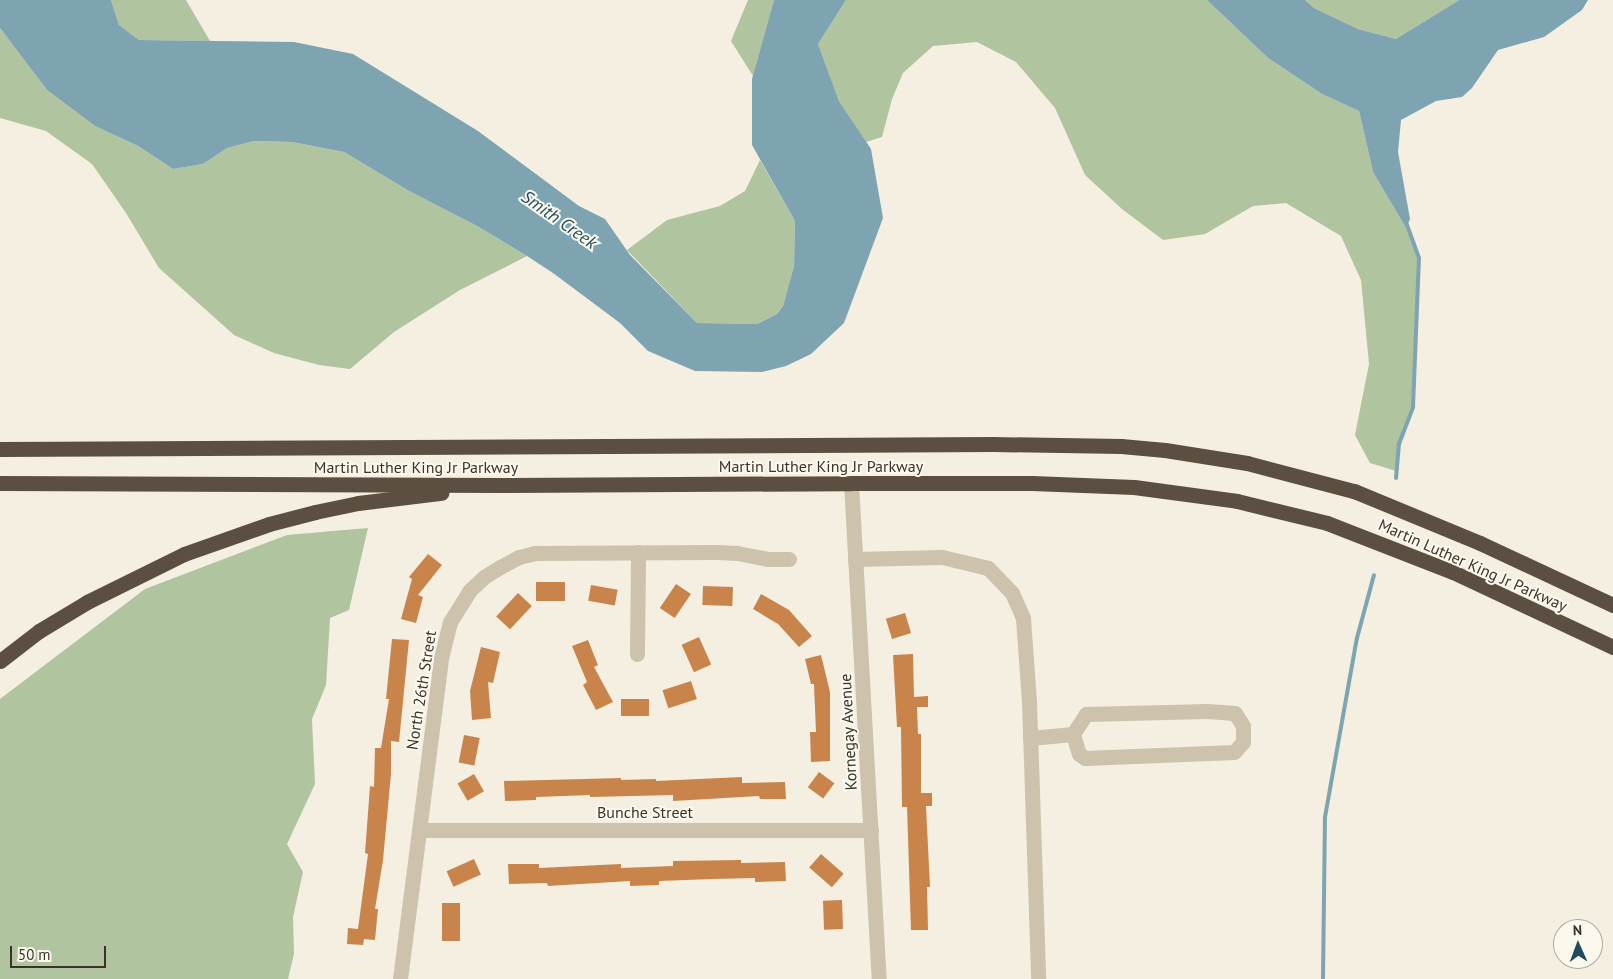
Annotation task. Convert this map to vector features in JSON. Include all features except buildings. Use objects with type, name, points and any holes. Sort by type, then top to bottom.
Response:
[{"type":"highway","name":"Martin Luther King Jr Parkway","points":[[0,449],[993,444],[1121,446],[1165,450],[1247,463],[1354,491],[1480,543],[1613,605]]},
{"type":"highway","name":"Martin Luther King Jr Parkway","points":[[0,483],[500,485],[851,482],[1100,485],[1178,492],[1236,501],[1327,523],[1410,554],[1613,648]]},
{"type":"highway","points":[[0,661],[39,631],[87,602],[140,574],[222,539],[269,524],[358,503],[500,485]]},
{"type":"street","name":"Kornegay Avenue","points":[[851,482],[879,979]]},
{"type":"street","points":[[637,654],[638,552],[717,552],[737,553],[767,559],[789,559]]},
{"type":"street","name":"North 26th Street","points":[[400,979],[445,640],[450,622],[469,591],[484,576],[519,557],[535,553],[638,552]]},
{"type":"street","points":[[855,559],[942,557],[988,568],[1012,593],[1023,618],[1030,738],[1038,979]]},
{"type":"street","points":[[1207,711],[1234,713],[1243,726],[1243,742],[1234,752],[1085,758],[1079,754],[1073,734],[1086,714],[1207,711]]},
{"type":"street","points":[[1030,738],[1073,734]]},
{"type":"street","name":"Bunche Street","points":[[419,830],[871,830]]},
{"type":"green space","points":[[111,0],[186,0],[210,41],[139,40],[119,25]]},
{"type":"green space","points":[[748,0],[774,0],[753,76],[731,41]]},
{"type":"green space","points":[[846,0],[1207,0],[1268,58],[1322,94],[1359,111],[1373,172],[1406,228],[1419,258],[1413,407],[1399,444],[1396,471],[1370,463],[1355,435],[1369,364],[1361,280],[1341,236],[1286,203],[1253,206],[1205,234],[1163,240],[1122,209],[1085,175],[1055,108],[1016,62],[977,42],[933,46],[903,73],[892,99],[882,137],[866,142],[839,101],[818,44]]},
{"type":"green space","points":[[1305,0],[1459,0],[1396,39],[1358,29],[1314,8]]},
{"type":"green space","points":[[0,28],[47,90],[95,126],[138,146],[173,169],[203,164],[227,148],[254,141],[292,142],[344,152],[409,191],[479,227],[527,256],[460,290],[394,332],[350,369],[319,365],[274,353],[234,335],[159,268],[126,213],[92,164],[46,131],[0,118]]},
{"type":"green space","points":[[760,160],[795,221],[794,266],[783,306],[777,314],[757,324],[697,323],[627,250],[667,220],[720,206],[745,191]]},
{"type":"green space","points":[[368,528],[349,610],[330,618],[326,685],[312,719],[315,784],[287,844],[303,872],[293,917],[294,954],[288,979],[0,979],[0,699],[145,589],[287,535]]},
{"type":"water","name":"Smith Creek","points":[[0,0],[111,0],[119,25],[139,40],[294,42],[353,54],[478,131],[579,206],[605,219],[630,255],[697,323],[757,324],[777,314],[783,306],[794,266],[795,221],[752,145],[752,79],[774,0],[846,0],[818,44],[839,101],[871,149],[883,218],[844,323],[811,354],[786,366],[762,372],[695,371],[648,351],[620,323],[527,256],[479,227],[409,191],[344,152],[292,142],[254,141],[227,148],[203,164],[173,169],[138,146],[95,126],[47,90],[0,28]]},
{"type":"water","points":[[1207,0],[1305,0],[1314,8],[1358,29],[1396,39],[1459,0],[1588,0],[1582,10],[1544,37],[1498,50],[1472,88],[1462,97],[1436,101],[1401,120],[1398,152],[1410,219],[1406,228],[1373,172],[1359,111],[1322,94],[1268,58]]},
{"type":"waterway","points":[[1396,478],[1399,444],[1413,407],[1419,258],[1406,223]]},
{"type":"waterway","points":[[1323,979],[1325,817],[1357,638],[1374,575]]}]
